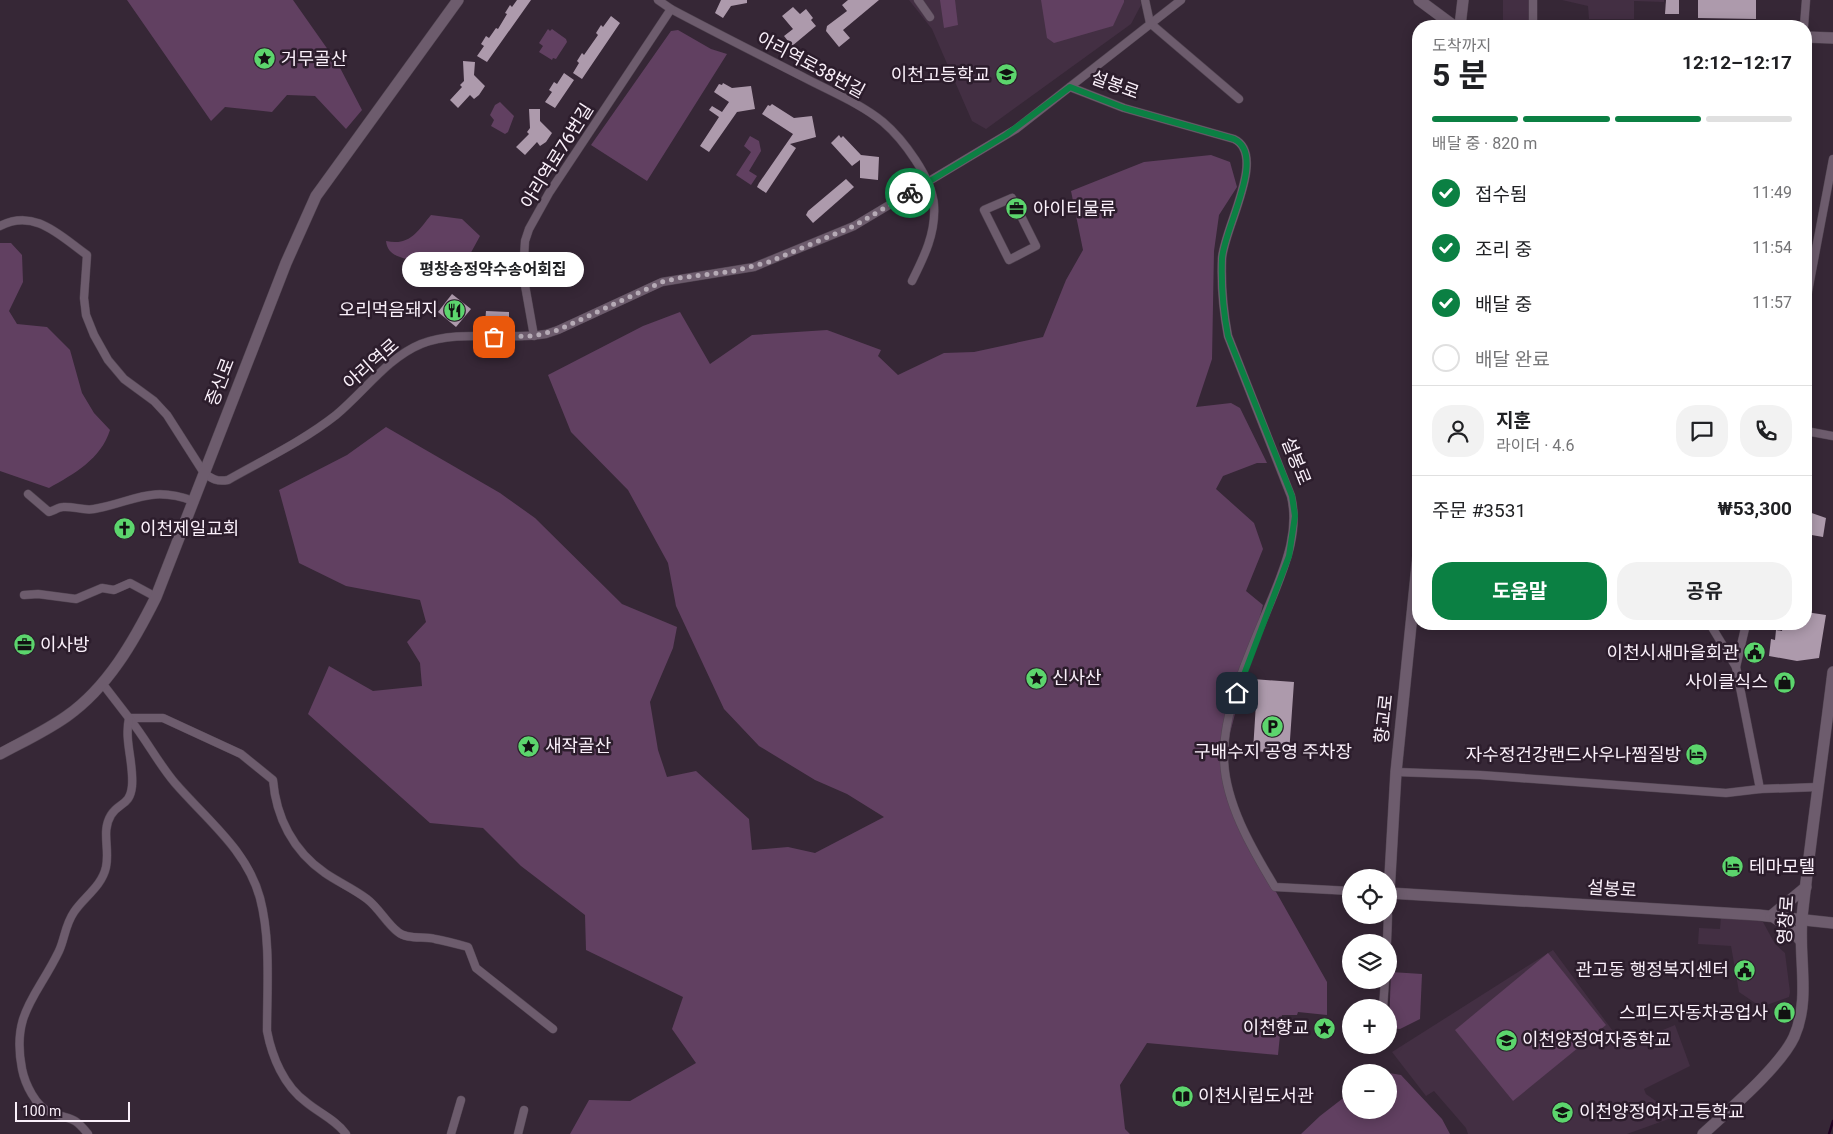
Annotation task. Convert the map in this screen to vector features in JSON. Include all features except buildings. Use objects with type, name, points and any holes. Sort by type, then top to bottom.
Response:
[{"type":"street","name":"증신로","points":[[0,754],[68,715],[102,683],[136,636],[156,597],[286,263],[316,196],[458,0]]},
{"type":"street","name":"아리역로38번길","points":[[658,0],[671,9],[869,112],[900,140],[928,183],[934,204],[934,223],[927,252],[912,281]]},
{"type":"street","points":[[918,0],[930,17]]},
{"type":"street","points":[[1145,0],[1150,23],[1239,99]]},
{"type":"street","name":"아리역로","points":[[204,473],[212,480],[228,480],[299,441],[337,414],[397,359],[422,344],[454,338],[534,336],[558,330],[662,282],[734,271],[769,262],[854,226],[1011,132],[1180,0]]},
{"type":"street","points":[[1419,0],[1446,20]]},
{"type":"street","points":[[1461,20],[1463,0]]},
{"type":"street","points":[[1532,0],[1533,20]]},
{"type":"street","points":[[1804,20],[1806,0]]},
{"type":"street","name":"아리역로76번길","points":[[534,336],[523,274],[524,241],[529,229],[549,193],[671,9]]},
{"type":"street","points":[[1812,37],[1833,38]]},
{"type":"street","name":"설봉로","points":[[1070,87],[1124,108],[1234,139],[1240,142],[1247,153],[1248,162],[1240,200],[1230,223],[1222,258],[1223,309],[1228,336],[1292,496],[1295,516],[1289,556],[1226,722],[1224,755],[1234,808],[1246,838],[1275,887],[1342,891]]},
{"type":"street","points":[[1812,270],[1833,159]]},
{"type":"street","points":[[1012,198],[1036,246],[1008,260],[984,210],[1012,198]]},
{"type":"street","points":[[0,226],[15,220],[38,221],[87,255],[84,298],[86,315],[94,335],[108,360],[124,379],[154,401],[167,415],[204,473]]},
{"type":"street","points":[[1812,431],[1833,436]]},
{"type":"street","points":[[28,494],[49,512],[63,506],[77,510],[94,509],[147,494],[178,495],[192,501]]},
{"type":"street","points":[[24,595],[38,594],[76,600],[102,588],[114,590],[130,583],[156,597]]},
{"type":"street","name":"향교로","points":[[1390,869],[1396,772],[1412,626]]},
{"type":"street","points":[[1714,630],[1736,667],[1760,789]]},
{"type":"street","points":[[1736,667],[1745,630]]},
{"type":"street","name":"영창로","points":[[1703,1134],[1778,1061],[1794,1036],[1804,996],[1801,941],[1802,919],[1833,672]]},
{"type":"street","points":[[102,683],[175,784],[226,838],[246,864],[255,882],[264,915],[270,1047],[283,1076],[294,1090],[304,1101],[326,1116],[346,1134]]},
{"type":"street","points":[[129,718],[163,718],[242,754],[273,780],[275,801],[290,835],[324,872],[367,899],[383,914],[397,932],[405,936],[433,938],[468,947],[476,968],[553,1028]]},
{"type":"street","points":[[88,1134],[78,1122],[70,1117],[49,1112],[37,1102],[22,1070],[20,1024],[25,1008],[61,949],[65,928],[74,912],[98,884],[106,867],[106,826],[112,813],[124,805],[130,797],[132,784],[126,732],[129,718]]},
{"type":"street","points":[[1396,772],[1480,775],[1726,793],[1760,789],[1818,787]]},
{"type":"street","points":[[1801,941],[1789,927],[1771,916],[1788,904],[1806,887]]},
{"type":"street","name":"설봉로","points":[[1397,894],[1771,916],[1833,923]]},
{"type":"street","points":[[450,1134],[461,1100]]},
{"type":"street","points":[[518,1134],[524,1110]]},
{"type":"shaded area","points":[[127,0],[293,0],[338,64],[362,110],[346,129],[315,96],[287,95],[272,112],[225,107],[211,121]]},
{"type":"shaded area","name":"이천고등학교","points":[[909,0],[1140,0],[1141,5],[1131,24],[986,129],[972,121],[932,29]]},
{"type":"shaded area","points":[[940,0],[955,0],[958,25],[944,28]]},
{"type":"shaded area","points":[[1041,0],[1124,0],[1124,2],[1113,26],[1054,43],[1047,38]]},
{"type":"shaded area","points":[[1503,0],[1531,0],[1531,20],[1503,20]]},
{"type":"shaded area","points":[[1562,0],[1664,0],[1664,2],[1634,1],[1634,19],[1589,19],[1588,6]]},
{"type":"shaded area","points":[[548,29],[550,31],[552,29],[566,39],[567,42],[556,59],[553,58],[552,60],[539,52],[543,46],[539,43]]},
{"type":"shaded area","points":[[678,30],[711,49],[727,54],[647,181],[591,145],[671,31]]},
{"type":"shaded area","points":[[500,102],[514,116],[508,132],[505,134],[491,126],[494,120],[490,115],[495,105]]},
{"type":"shaded area","points":[[750,136],[759,141],[761,151],[749,171],[757,176],[751,185],[736,175],[751,152],[744,146]]},
{"type":"shaded area","points":[[1211,155],[1230,162],[1237,187],[1219,215],[1214,251],[1212,359],[1196,407],[1231,403],[1240,408],[1267,463],[1257,463],[1223,476],[1216,489],[1254,523],[1263,549],[1246,591],[1263,605],[1230,733],[1225,771],[1246,839],[1327,982],[1327,1015],[1298,1012],[1297,1015],[1282,1015],[1278,1055],[1147,1043],[1120,1085],[1125,1129],[1130,1134],[570,1134],[589,1100],[630,1101],[696,1063],[672,1029],[683,997],[586,950],[585,915],[521,866],[483,828],[430,823],[308,714],[329,666],[373,691],[422,686],[420,663],[407,642],[426,622],[420,600],[346,586],[299,563],[279,490],[347,455],[386,427],[500,493],[535,518],[622,604],[677,627],[673,648],[650,702],[658,750],[667,777],[696,771],[749,819],[752,850],[788,847],[815,853],[884,817],[847,794],[815,780],[759,746],[724,709],[676,606],[668,563],[628,490],[571,432],[548,375],[643,326],[680,312],[710,364],[752,335],[827,330],[881,350],[878,356],[898,375],[944,353],[974,352],[1043,337],[1066,280],[1083,250],[1071,191],[1144,162]]},
{"type":"shaded area","points":[[431,215],[462,219],[480,236],[462,269],[468,275],[436,278],[421,264],[391,252],[386,241],[394,242],[407,239]]},
{"type":"shaded area","points":[[0,243],[11,243],[22,255],[23,282],[9,311],[17,324],[47,327],[70,350],[82,393],[94,413],[110,430],[100,449],[86,465],[49,488],[0,471]]},
{"type":"shaded area","name":"관고동 행정복지센터","points":[[1721,916],[1750,918],[1763,922],[1775,944],[1785,953],[1789,997],[1761,1007],[1739,992],[1731,946],[1698,944],[1699,928],[1720,929]]},
{"type":"shaded area","name":"이천양정여자중학교","points":[[1553,950],[1624,1046],[1675,1025],[1690,1066],[1644,1089],[1646,1094],[1677,1116],[1627,1134],[1468,1134],[1466,1128],[1434,1091],[1426,1096],[1394,1054],[1397,1054],[1397,1049]]},
{"type":"shaded area","points":[[1548,953],[1606,1025],[1513,1101],[1455,1030]]},
{"type":"shaded area","points":[[1397,972],[1422,974],[1420,1019],[1397,1029],[1397,999],[1390,999],[1390,989],[1397,989]]},
{"type":"shaded area","points":[[1397,1074],[1401,1075],[1442,1119],[1450,1134],[1301,1134],[1342,1099],[1342,1119],[1397,1119]]},
{"type":"waterway","points":[[1829,1134],[1833,1121]]},
{"type":"way so far","points":[[494,337],[546,334],[662,282],[734,271],[769,262],[854,226],[910,193]]},
{"type":"place","name":"거무골산","points":[[265,59]]},
{"type":"place","name":"이천고등학교","points":[[1006,75]]},
{"type":"place","name":"아이티물류","points":[[1017,209]]},
{"type":"place","name":"오리먹음돼지","points":[[454,310]]},
{"type":"place","name":"평창송정약수송어회집","points":[[494,337]]},
{"type":"place","name":"이천제일교회","points":[[124,529]]},
{"type":"place","name":"이사방","points":[[24,645]]},
{"type":"place","name":"이천시새마을회관","points":[[1755,653]]},
{"type":"place","name":"신사산","points":[[1036,678]]},
{"type":"place","name":"사이클식스","points":[[1784,682]]},
{"type":"place","name":"구배수지 공영 주차장","points":[[1273,727]]},
{"type":"place","name":"새작골산","points":[[529,746]]},
{"type":"place","name":"자수정건강랜드사우나찜질방","points":[[1697,755]]},
{"type":"place","name":"테마모텔","points":[[1733,867]]},
{"type":"place","name":"관고동 행정복지센터","points":[[1745,970]]},
{"type":"place","name":"스피드자동차공업사","points":[[1784,1013]]},
{"type":"place","name":"이천향교","points":[[1325,1028]]},
{"type":"place","name":"이천양정여자중학교","points":[[1506,1040]]},
{"type":"place","name":"이천시립도서관","points":[[1182,1096]]},
{"type":"place","name":"이천양정여자고등학교","points":[[1563,1112]]},
{"type":"route","points":[[910,193],[1006,135],[1070,87],[1124,108],[1234,139],[1244,146],[1248,162],[1240,200],[1230,223],[1222,258],[1223,309],[1228,336],[1283,478],[1292,496],[1295,516],[1289,556],[1237,693]]}]
